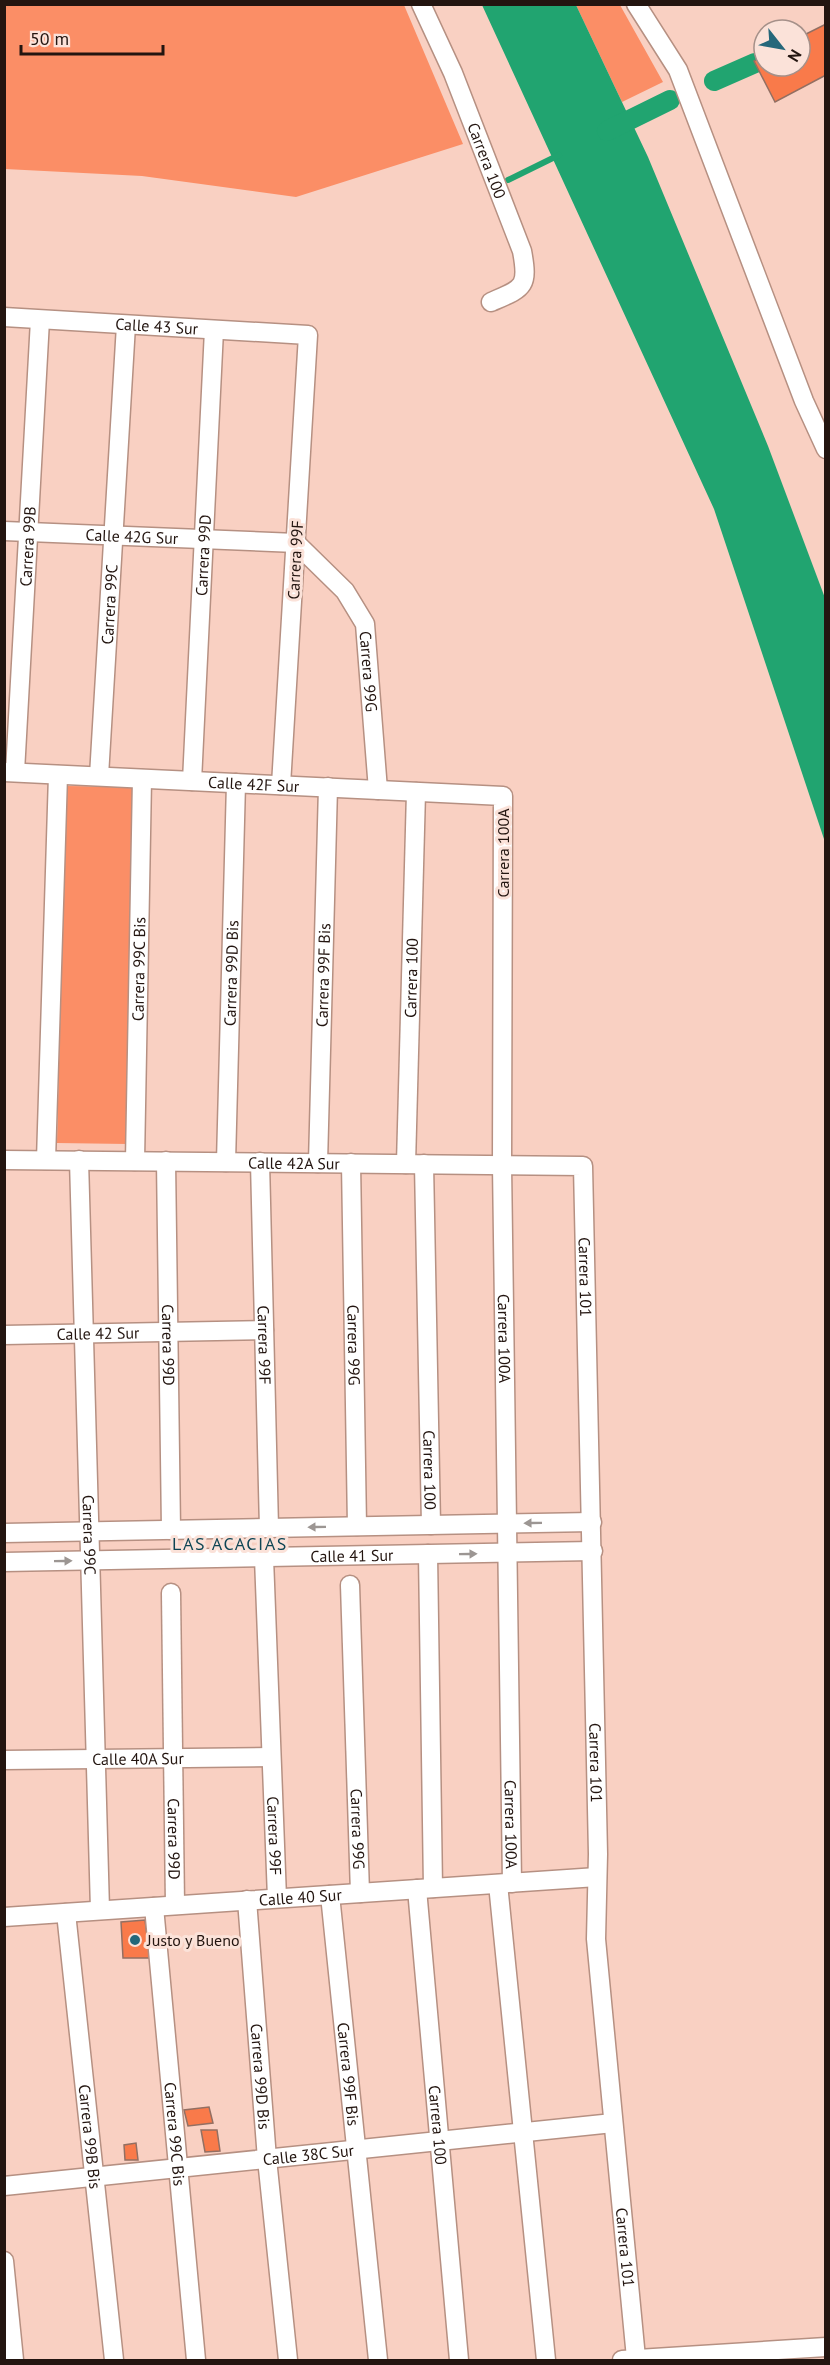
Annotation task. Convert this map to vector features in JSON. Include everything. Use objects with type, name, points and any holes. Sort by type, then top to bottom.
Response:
[{"type":"street","name":"Carrera 100","points":[[421,4],[453,73],[522,251],[527,274],[519,289],[491,302]]},
{"type":"street","points":[[636,4],[678,70],[804,402],[825,449]]},
{"type":"street","name":"Calle 43 Sur","points":[[4,317],[308,335]]},
{"type":"street","name":"Carrera 99B","points":[[10,772],[28,532],[40,320]]},
{"type":"street","name":"Carrera 99C","points":[[99,776],[126,325]]},
{"type":"street","name":"Carrera 99D","points":[[192,781],[214,330]]},
{"type":"street","name":"Carrera 99F","points":[[281,785],[308,335]]},
{"type":"street","name":"Calle 42G Sur","points":[[4,531],[296,543]]},
{"type":"street","name":"Carrera 99G","points":[[296,543],[345,591],[365,624],[378,790]]},
{"type":"street","name":"Calle 42F Sur","points":[[10,772],[503,796]]},
{"type":"street","points":[[46,1160],[58,775]]},
{"type":"street","name":"Carrera 99C Bis","points":[[135,1161],[142,778]]},
{"type":"street","name":"Carrera 99D Bis","points":[[226,1162],[236,783]]},
{"type":"street","name":"Carrera 99F Bis","points":[[318,1163],[328,787]]},
{"type":"street","name":"Carrera 100","points":[[406,1164],[416,792]]},
{"type":"street","name":"Carrera 100A","points":[[503,796],[502,1165],[507,1523],[505,1883],[523,2132],[546,2361]]},
{"type":"street","name":"Calle 42A Sur","points":[[4,1160],[583,1166]]},
{"type":"street","name":"Carrera 99C","points":[[79,1160],[100,1910]]},
{"type":"street","name":"Carrera 99D","points":[[166,1161],[171,1530]]},
{"type":"street","name":"Carrera 99F","points":[[260,1162],[269,1528]]},
{"type":"street","name":"Carrera 99G","points":[[351,1163],[357,1526]]},
{"type":"street","name":"Carrera 100","points":[[424,1164],[432,1525]]},
{"type":"street","name":"Carrera 101","points":[[583,1166],[593,1551],[596,1939],[613,2122],[629,2359]]},
{"type":"street","name":"Calle 42 Sur","points":[[4,1335],[264,1330]]},
{"type":"street","name":"Calle 41 Sur","points":[[4,1533],[592,1522]]},
{"type":"street","name":"Calle 41 Sur","points":[[4,1562],[593,1551]]},
{"type":"street","name":"Carrera 100","points":[[428,1554],[425,1888],[439,2141],[459,2361]]},
{"type":"street","name":"Carrera 99F","points":[[264,1557],[277,1898]]},
{"type":"street","name":"Carrera 99G","points":[[350,1585],[360,1893]]},
{"type":"street","name":"Carrera 99D","points":[[171,1593],[176,1905]]},
{"type":"street","name":"Calle 40A Sur","points":[[4,1761],[271,1757]]},
{"type":"street","name":"Calle 40 Sur","points":[[4,1917],[597,1877]]},
{"type":"street","name":"Carrera 99F Bis","points":[[330,1895],[378,2361]]},
{"type":"street","name":"Carrera 99D Bis","points":[[247,1900],[267,2158],[288,2361]]},
{"type":"street","name":"Carrera 99C Bis","points":[[154,1907],[196,2361]]},
{"type":"street","name":"Carrera 99B Bis","points":[[66,1913],[114,2361]]},
{"type":"street","name":"Calle 38C Sur","points":[[4,2186],[613,2122]]},
{"type":"street","points":[[4,2261],[14,2361]]},
{"type":"street","points":[[629,2359],[825,2347]]},
{"type":"shaded area","points":[[4,5],[404,5],[463,144],[296,197],[142,176],[5,169]]},
{"type":"shaded area","points":[[482,5],[576,5],[648,157],[768,446],[825,598],[825,842],[714,509]]},
{"type":"shaded area","points":[[576,5],[620,5],[663,82],[622,102]]},
{"type":"shaded area","points":[[66,786],[137,787],[128,1144],[57,1143]]},
{"type":"building","points":[[826,24],[826,75],[775,102],[763,78],[812,78],[812,31]]},
{"type":"building","name":"Justo y Bueno","points":[[145,1920],[150,1958],[123,1958],[121,1922]]},
{"type":"building","points":[[209,2107],[213,2123],[188,2126],[184,2110]]},
{"type":"building","points":[[201,2130],[217,2130],[220,2151],[205,2152]]},
{"type":"building","points":[[136,2143],[138,2160],[125,2160],[124,2145]]},
{"type":"waterway","points":[[714,81],[752,64]]},
{"type":"waterway","points":[[607,131],[670,100]]},
{"type":"waterway","points":[[508,180],[559,155]]},
{"type":"place","name":"Justo y Bueno","points":[[135,1940]]},
{"type":"district","name":"LAS ACACIAS","points":[[230,1544]]}]
